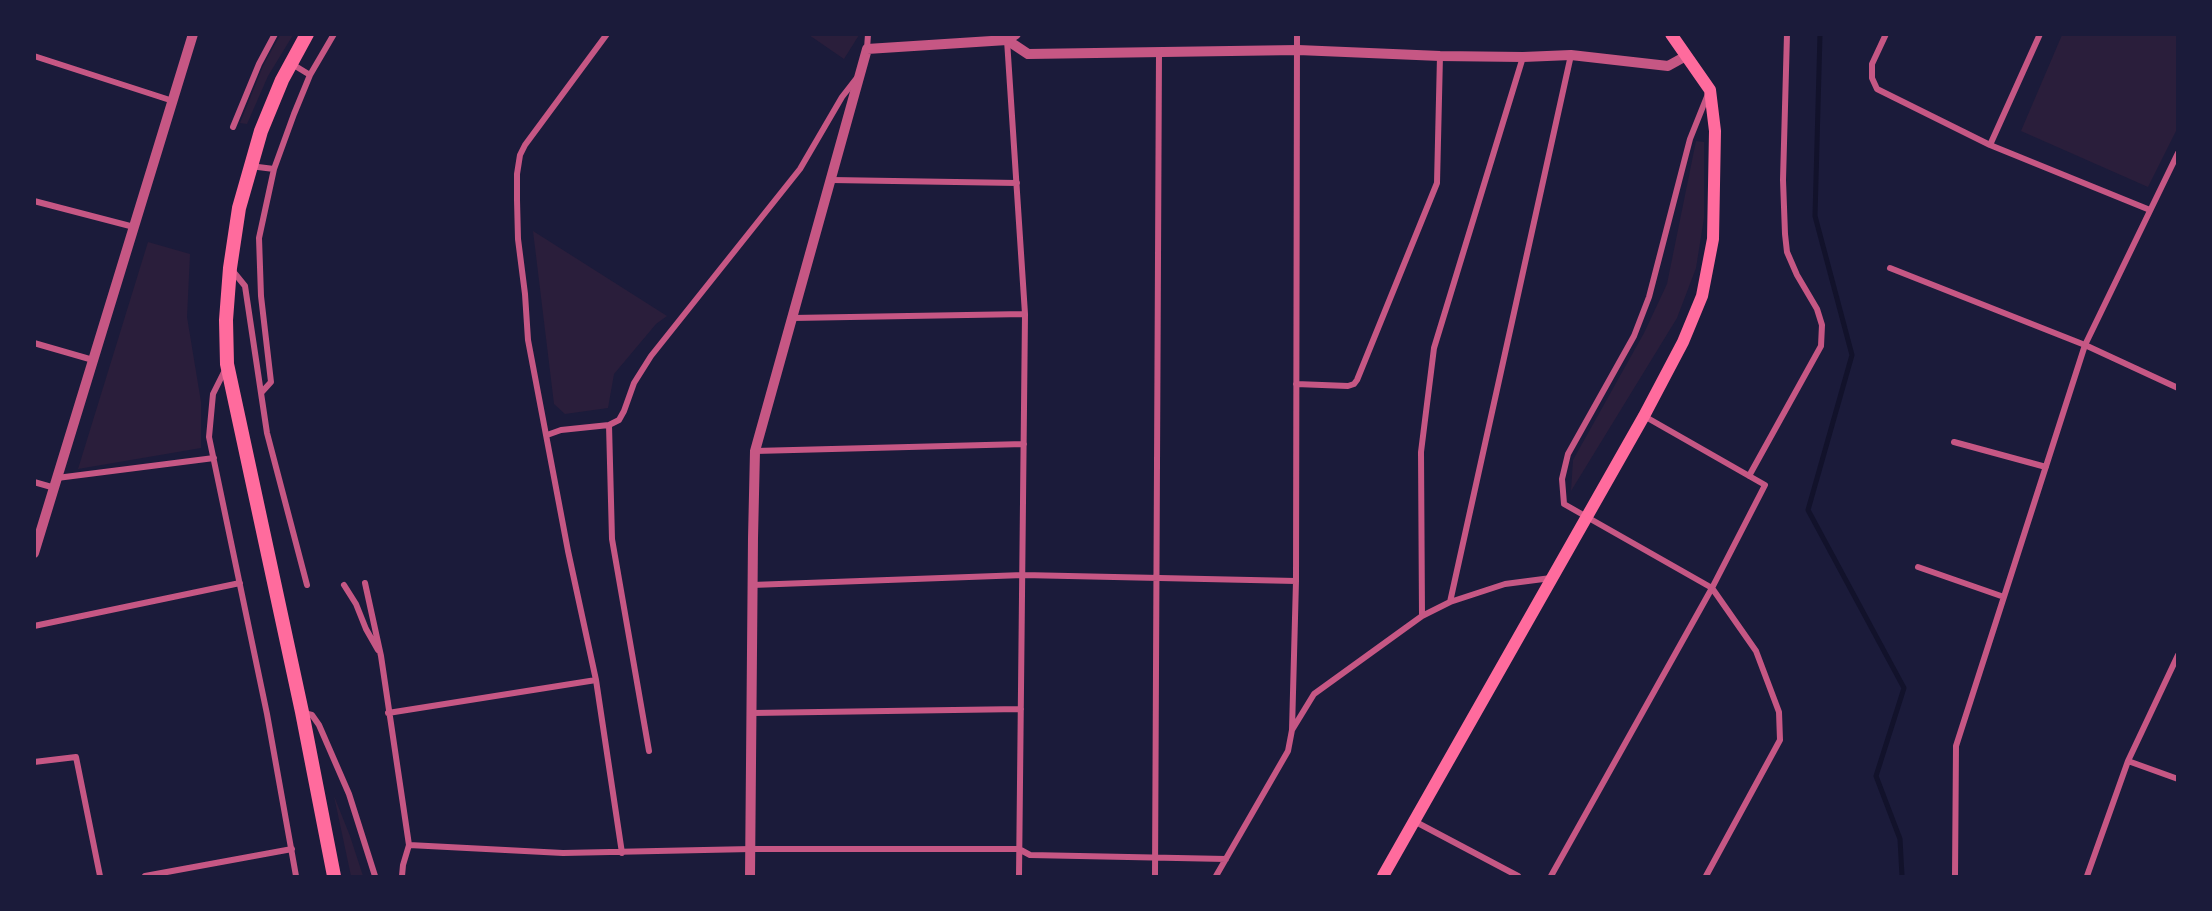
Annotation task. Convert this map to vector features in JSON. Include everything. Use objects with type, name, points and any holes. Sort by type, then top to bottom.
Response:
[{"type":"main road","points":[[307,34],[290,64],[261,131],[249,166],[239,208],[230,268],[226,320],[227,364],[302,712],[334,876]]},
{"type":"main road","points":[[1383,876],[1644,416],[1683,342],[1702,296],[1713,239],[1715,131],[1710,90],[1671,34]]},
{"type":"street","points":[[34,554],[193,34]]},
{"type":"street","points":[[233,127],[259,64],[275,34]]},
{"type":"street","points":[[261,393],[271,382],[261,296],[260,238],[274,169],[310,75],[334,34]]},
{"type":"street","points":[[595,34],[602,41]]},
{"type":"street","points":[[607,34],[520,154],[517,174],[518,239],[528,340],[596,680],[622,853]]},
{"type":"street","points":[[750,876],[755,451],[862,72],[867,49],[867,34]]},
{"type":"street","points":[[1216,876],[1288,751],[1292,730],[1296,582],[1297,34]]},
{"type":"street","points":[[1749,476],[1821,346],[1822,325],[1817,309],[1797,275],[1787,252],[1785,234],[1783,191],[1788,34]]},
{"type":"street","points":[[1886,34],[1872,64],[1872,78],[1877,89],[1990,145],[2150,210]]},
{"type":"street","points":[[1990,145],[2040,34]]},
{"type":"street","points":[[867,49],[1010,36]]},
{"type":"street","points":[[1010,36],[1028,54],[1298,50],[1440,56],[1571,55],[1668,66],[1686,56]]},
{"type":"street","points":[[1010,36],[1025,314],[1019,876]]},
{"type":"street","points":[[1155,876],[1159,51]]},
{"type":"street","points":[[1450,602],[1571,55]]},
{"type":"street","points":[[1296,384],[1348,386],[1357,380],[1437,183],[1440,56]]},
{"type":"street","points":[[34,57],[174,102]]},
{"type":"street","points":[[1422,616],[1421,452],[1434,348],[1523,57]]},
{"type":"street","points":[[290,64],[310,75]]},
{"type":"street","points":[[547,435],[561,430],[609,425],[619,420],[634,383],[651,356],[800,169],[842,97],[862,72]]},
{"type":"street","points":[[1706,876],[1780,740],[1779,712],[1756,651],[1712,588],[1563,504],[1562,479],[1568,454],[1634,336],[1649,297],[1690,139],[1710,90]]},
{"type":"street","points":[[1955,876],[1956,746],[2085,345],[2178,153]]},
{"type":"street","points":[[249,166],[274,169]]},
{"type":"street","points":[[832,180],[1017,183]]},
{"type":"street","points":[[34,201],[134,227]]},
{"type":"street","points":[[230,268],[245,286],[267,433],[307,585]]},
{"type":"street","points":[[1890,268],[2085,345],[2178,388]]},
{"type":"street","points":[[792,318],[1025,314]]},
{"type":"street","points":[[34,343],[93,360]]},
{"type":"street","points":[[227,364],[213,394],[209,437],[267,714],[296,876]]},
{"type":"street","points":[[1551,876],[1712,588],[1765,485],[1644,416]]},
{"type":"street","points":[[609,425],[612,539],[649,751]]},
{"type":"street","points":[[1954,442],[2046,467]]},
{"type":"street","points":[[755,451],[1024,444]]},
{"type":"street","points":[[34,482],[56,483],[214,458]]},
{"type":"street","points":[[1918,567],[2004,597]]},
{"type":"street","points":[[752,585],[1023,575],[1296,582]]},
{"type":"street","points":[[1292,730],[1314,694],[1422,616],[1450,602],[1505,584],[1554,577]]},
{"type":"street","points":[[34,626],[240,583]]},
{"type":"street","points":[[365,583],[381,656],[409,845],[402,876]]},
{"type":"street","points":[[344,585],[356,604],[366,629],[381,656]]},
{"type":"street","points":[[2087,876],[2128,761],[2178,655]]},
{"type":"street","points":[[388,713],[596,680]]},
{"type":"street","points":[[752,713],[1021,709]]},
{"type":"street","points":[[302,712],[312,715],[319,725],[349,794],[375,876]]},
{"type":"street","points":[[34,762],[76,757],[100,876]]},
{"type":"street","points":[[2128,761],[2178,779]]},
{"type":"street","points":[[1414,821],[1518,876]]},
{"type":"street","points":[[409,845],[563,853],[751,849],[1019,849],[1030,855],[1226,859]]},
{"type":"street","points":[[145,876],[292,849]]},
{"type":"shaded area","points":[[280,35],[293,35],[268,76],[247,124],[240,123],[263,66]]},
{"type":"shaded area","points":[[809,35],[859,35],[844,59]]},
{"type":"shaded area","points":[[2062,35],[2177,35],[2177,129],[2148,187],[2021,131]]},
{"type":"shaded area","points":[[1696,141],[1704,142],[1704,218],[1696,268],[1677,318],[1571,491],[1573,460],[1644,333],[1667,284]]},
{"type":"shaded area","points":[[533,231],[667,316],[656,324],[614,374],[608,408],[565,414],[554,404]]},
{"type":"shaded area","points":[[148,242],[190,254],[187,317],[201,402],[201,448],[78,469]]},
{"type":"shaded area","points":[[334,796],[350,836],[363,876],[351,876]]},
{"type":"waterway","points":[[1820,34],[1815,216],[1852,355],[1808,510],[1904,688],[1876,776],[1900,839],[1902,876]]}]
